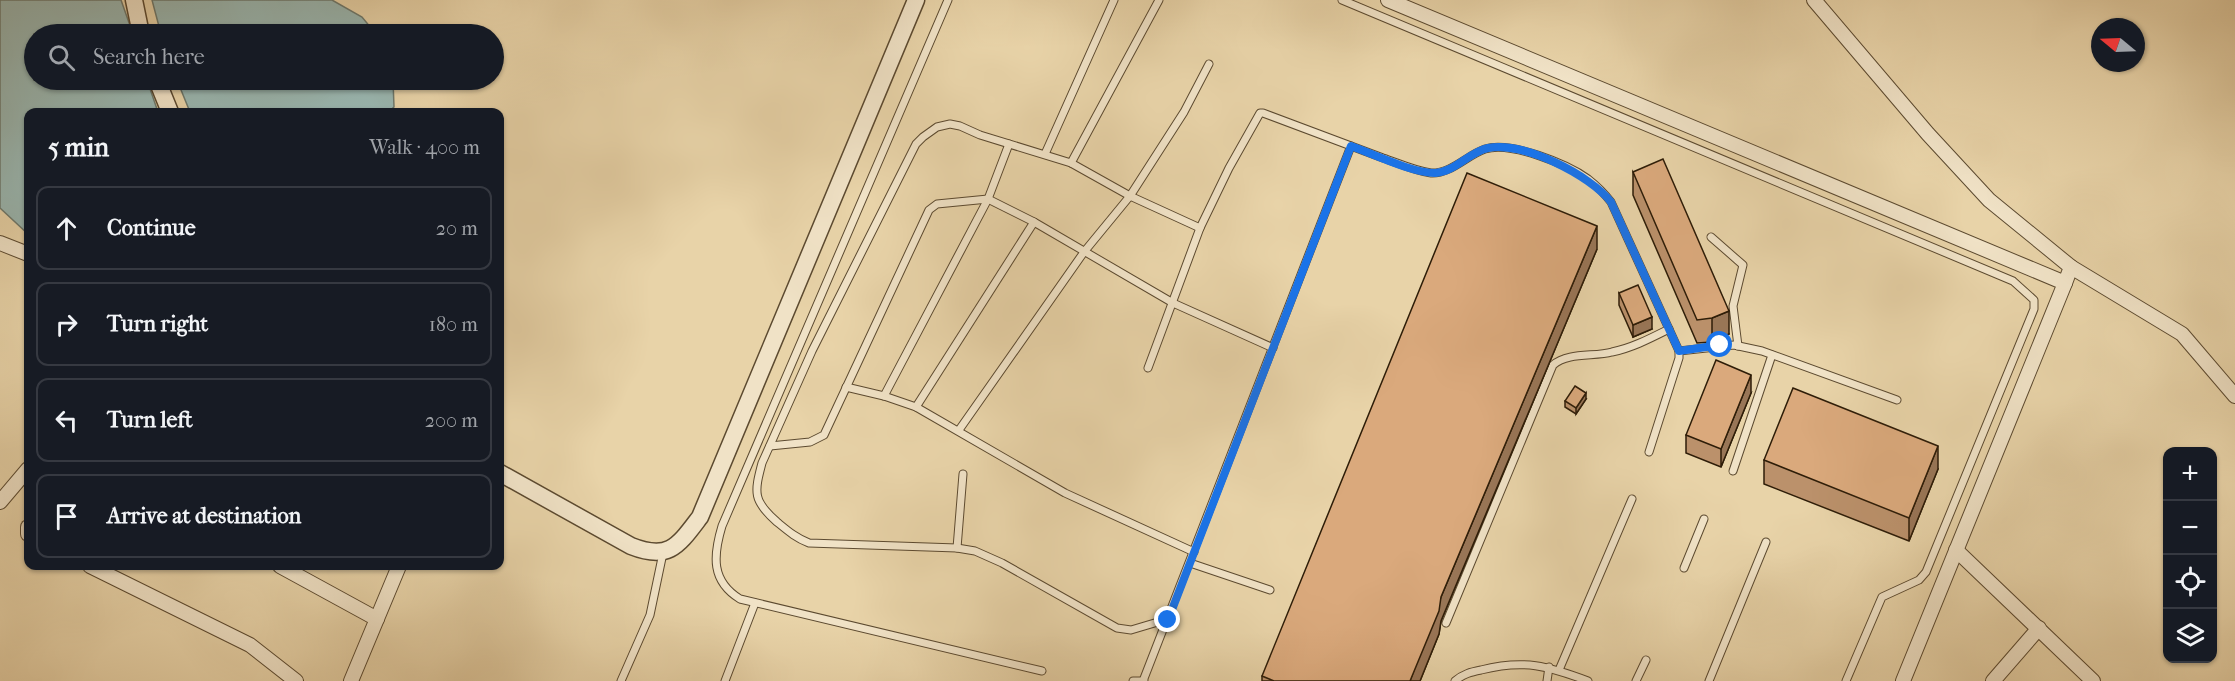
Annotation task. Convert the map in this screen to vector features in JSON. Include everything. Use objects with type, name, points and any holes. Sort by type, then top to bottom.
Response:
[{"type":"street","points":[[134,0],[139,24]]},
{"type":"street","points":[[504,475],[631,546],[649,553],[663,552],[682,541],[700,517],[916,0]]},
{"type":"street","points":[[1388,0],[2065,283]]},
{"type":"street","points":[[1814,0],[1928,134],[1989,200],[2071,267],[2182,334],[2235,396]]},
{"type":"street","points":[[161,90],[168,108]]},
{"type":"street","points":[[0,243],[24,252]]},
{"type":"street","points":[[1903,681],[2071,267]]},
{"type":"street","points":[[0,502],[24,476]]},
{"type":"street","points":[[1956,550],[2093,681]]},
{"type":"street","points":[[98,570],[250,645],[296,681]]},
{"type":"street","points":[[287,570],[377,619]]},
{"type":"street","points":[[351,681],[397,570]]},
{"type":"street","points":[[1993,681],[2039,628]]},
{"type":"lane","points":[[948,0],[722,526],[716,544],[716,564],[727,591],[740,599],[1041,671]]},
{"type":"lane","points":[[1045,154],[1114,0]]},
{"type":"lane","points":[[1071,163],[1159,0]]},
{"type":"lane","points":[[1342,0],[2013,281],[2034,300],[2034,309],[1926,572],[1919,580],[1882,597],[1846,681]]},
{"type":"lane","points":[[959,430],[1084,252],[1130,196],[1184,112],[1209,64]]},
{"type":"lane","points":[[1148,368],[1200,228],[1229,168],[1260,113],[1431,173],[1450,169],[1477,152],[1488,148],[1503,147],[1521,151],[1581,175],[1604,193],[1611,202],[1679,351],[1679,358],[1649,452]]},
{"type":"lane","points":[[1168,620],[1131,630],[1117,628],[1002,563],[975,551],[957,548],[809,543],[795,538],[762,509],[758,500],[757,481],[812,351],[916,144],[930,130],[950,124],[1071,163],[1130,196],[1200,228]]},
{"type":"lane","points":[[884,396],[988,199],[1009,144]]},
{"type":"lane","points":[[1133,681],[1144,681],[1351,146]]},
{"type":"lane","points":[[770,446],[810,442],[824,435],[929,210],[938,204],[988,199],[1034,222],[1173,303],[1273,348]]},
{"type":"lane","points":[[916,407],[1034,222]]},
{"type":"lane","points":[[1711,237],[1743,265],[1733,306],[1738,346]]},
{"type":"lane","points":[[1446,623],[1553,365],[1567,357],[1614,352],[1669,329]]},
{"type":"lane","points":[[1679,351],[1720,345],[1738,346],[1772,355],[1897,400]]},
{"type":"lane","points":[[1733,471],[1772,355]]},
{"type":"lane","points":[[846,387],[916,407],[1065,493],[1194,552]]},
{"type":"lane","points":[[957,548],[963,474]]},
{"type":"lane","points":[[1559,670],[1632,499]]},
{"type":"lane","points":[[1684,568],[1704,519]]},
{"type":"lane","points":[[1709,681],[1766,542]]},
{"type":"lane","points":[[621,681],[650,615],[663,552]]},
{"type":"lane","points":[[1190,563],[1270,590]]},
{"type":"lane","points":[[725,681],[755,603]]},
{"type":"lane","points":[[1636,681],[1646,660]]},
{"type":"lane","points":[[1455,681],[1466,673],[1516,663],[1549,667],[1588,681]]},
{"type":"lane","points":[[1547,681],[1549,667]]},
{"type":"water","points":[[0,0],[121,0],[129,24],[24,24],[24,90],[150,90],[157,108],[24,108],[24,230],[0,208]]},
{"type":"water","points":[[152,0],[332,0],[362,17],[368,24],[158,24]]},
{"type":"water","points":[[181,90],[393,90],[393,108],[188,108]]},
{"type":"building","points":[[1663,159],[1729,311],[1712,318],[1697,320],[1633,172]]},
{"type":"building","points":[[1467,173],[1597,226],[1441,597],[1439,611],[1410,681],[1274,681],[1262,676]]},
{"type":"building","points":[[1638,285],[1652,317],[1633,325],[1619,293]]},
{"type":"building","points":[[1716,360],[1751,375],[1721,449],[1686,435]]},
{"type":"building","points":[[1575,386],[1586,393],[1576,408],[1565,401]]},
{"type":"building","points":[[1793,388],[1938,446],[1909,518],[1764,460]]},
{"type":"route","points":[[1168,620],[1351,146],[1431,173],[1450,169],[1477,152],[1488,148],[1503,147],[1560,165],[1581,175],[1604,193],[1611,202],[1679,351],[1720,345]]}]
